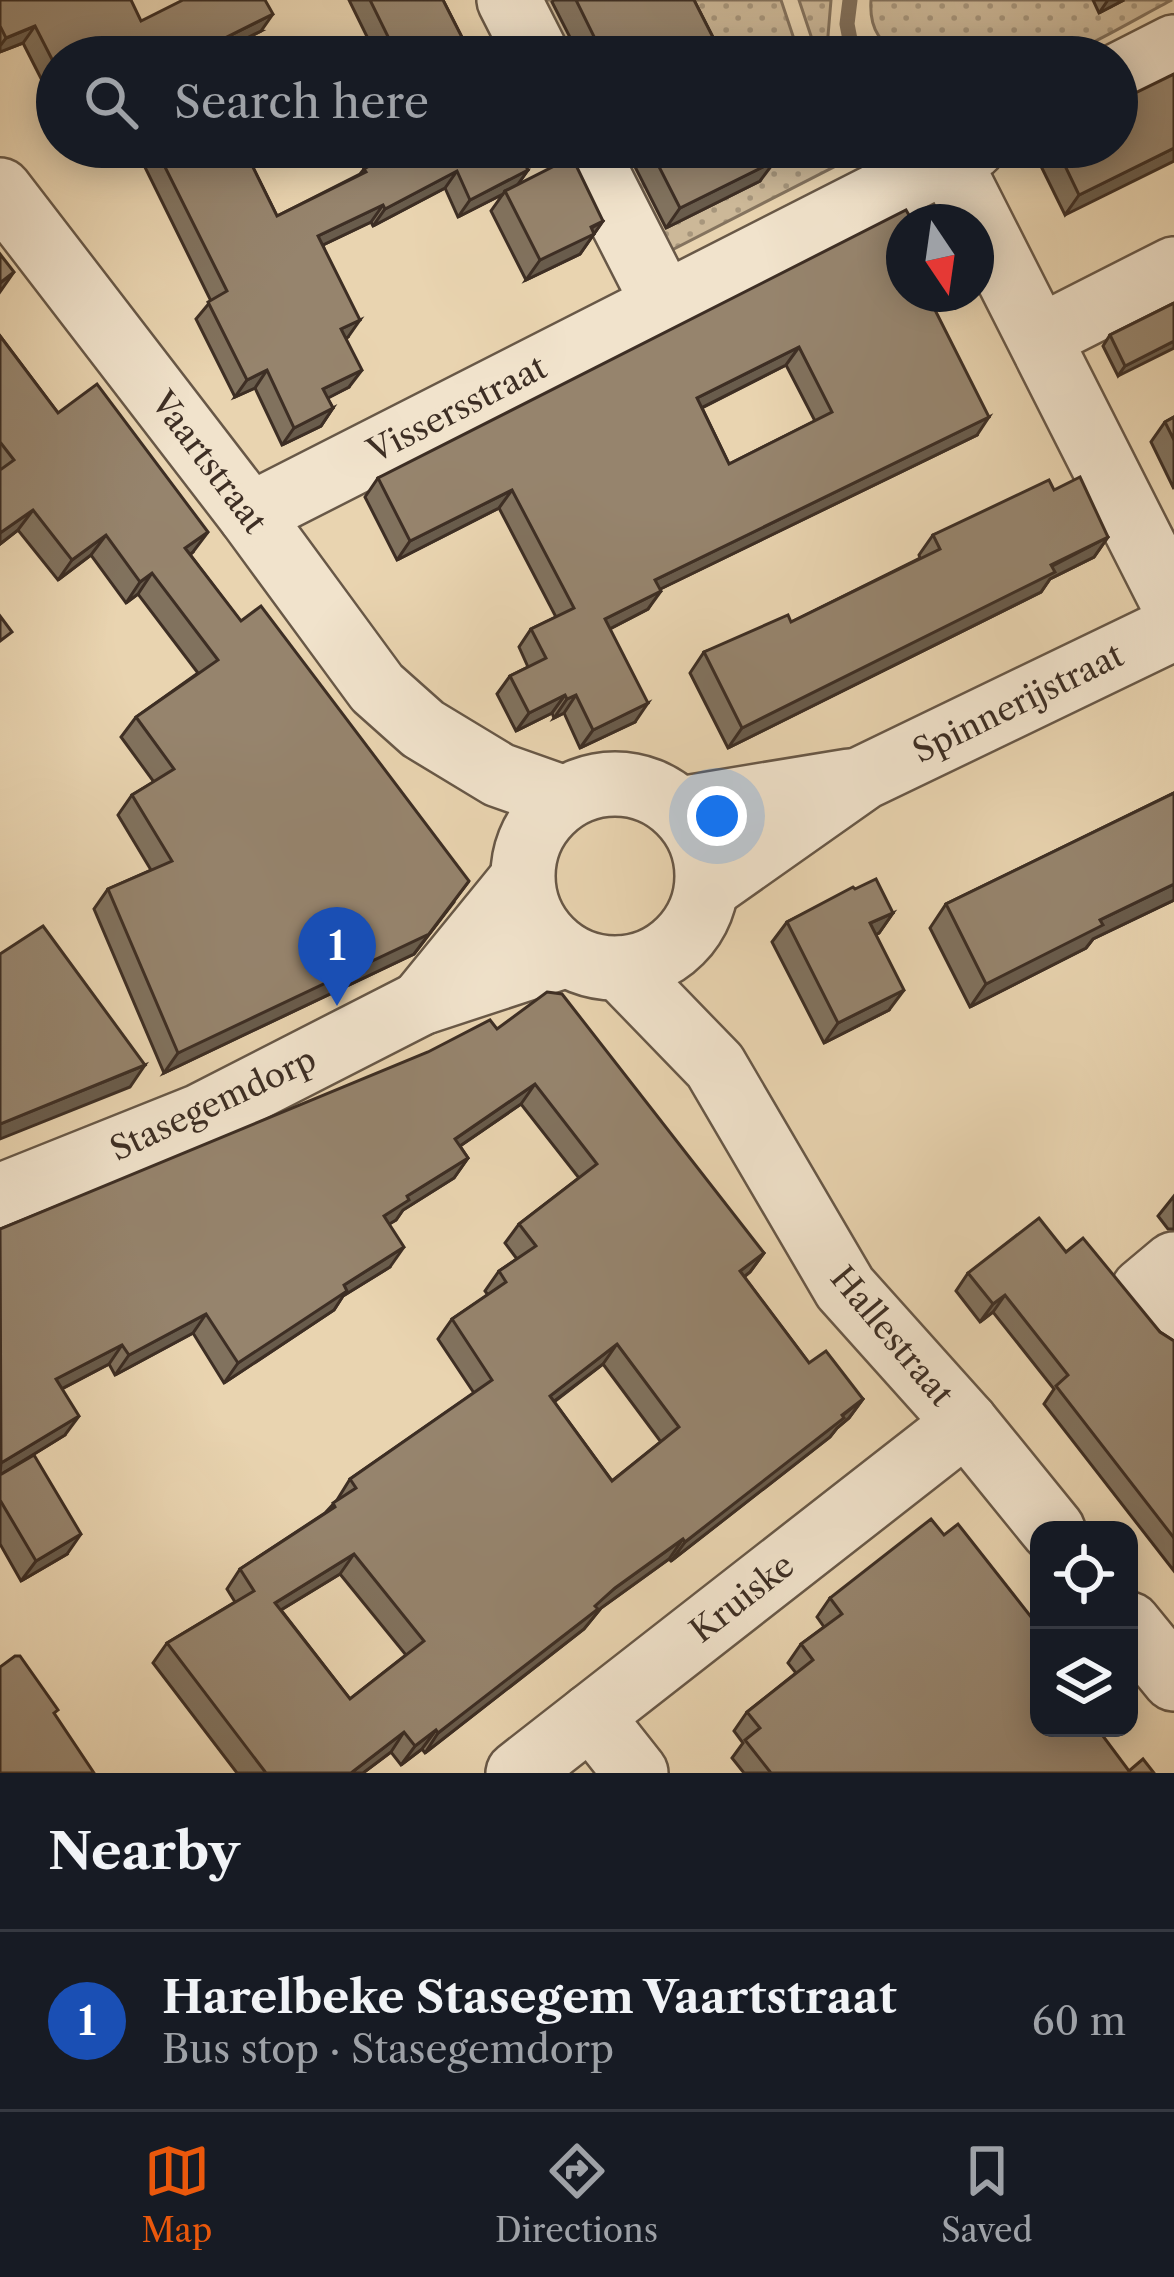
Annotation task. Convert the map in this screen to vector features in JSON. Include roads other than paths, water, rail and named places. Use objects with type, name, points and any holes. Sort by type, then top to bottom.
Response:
[{"type":"street","points":[[509,0],[527,36]]},
{"type":"street","points":[[1138,65],[1174,47]]},
{"type":"street","points":[[595,168],[664,304]]},
{"type":"street","name":"Vissersstraat","points":[[250,514],[931,168]]},
{"type":"street","points":[[967,168],[1040,337],[1174,605]]},
{"type":"street","name":"Vaartstraat","points":[[0,190],[250,514],[377,688],[423,729],[499,775],[564,798]]},
{"type":"street","points":[[1040,337],[1174,269]]},
{"type":"street","name":"Spinnerijstraat","points":[[698,909],[863,778],[1174,628]]},
{"type":"street","name":"Vaartstraat","points":[[423,729],[524,865]]},
{"type":"street","name":"Spinnerijstraat","points":[[679,808],[863,778]]},
{"type":"street","points":[[623,784],[653,792],[679,808],[701,845],[698,909],[670,950],[646,963],[594,962],[544,935],[528,909],[524,865],[534,830],[564,798],[592,786],[623,784]]},
{"type":"street","name":"Stasegemdorp","points":[[422,1003],[524,865]]},
{"type":"street","name":"Hallestraat","points":[[698,909],[715,1066]]},
{"type":"street","name":"Stasegemdorp","points":[[0,1196],[200,1116],[422,1003],[594,962]]},
{"type":"street","name":"Hallestraat","points":[[594,962],[715,1066],[845,1288],[1046,1521]]},
{"type":"street","points":[[1174,1264],[1144,1290],[1174,1325]]},
{"type":"street","name":"Kruiske","points":[[518,1773],[966,1423]]},
{"type":"street","points":[[1133,1629],[1174,1679]]},
{"type":"street","points":[[591,1716],[636,1773]]},
{"type":"waterway","points":[[849,36],[850,0]]},
{"type":"place","name":"Harelbeke Stasegem Vaartstraat","points":[[337,1006]]}]
